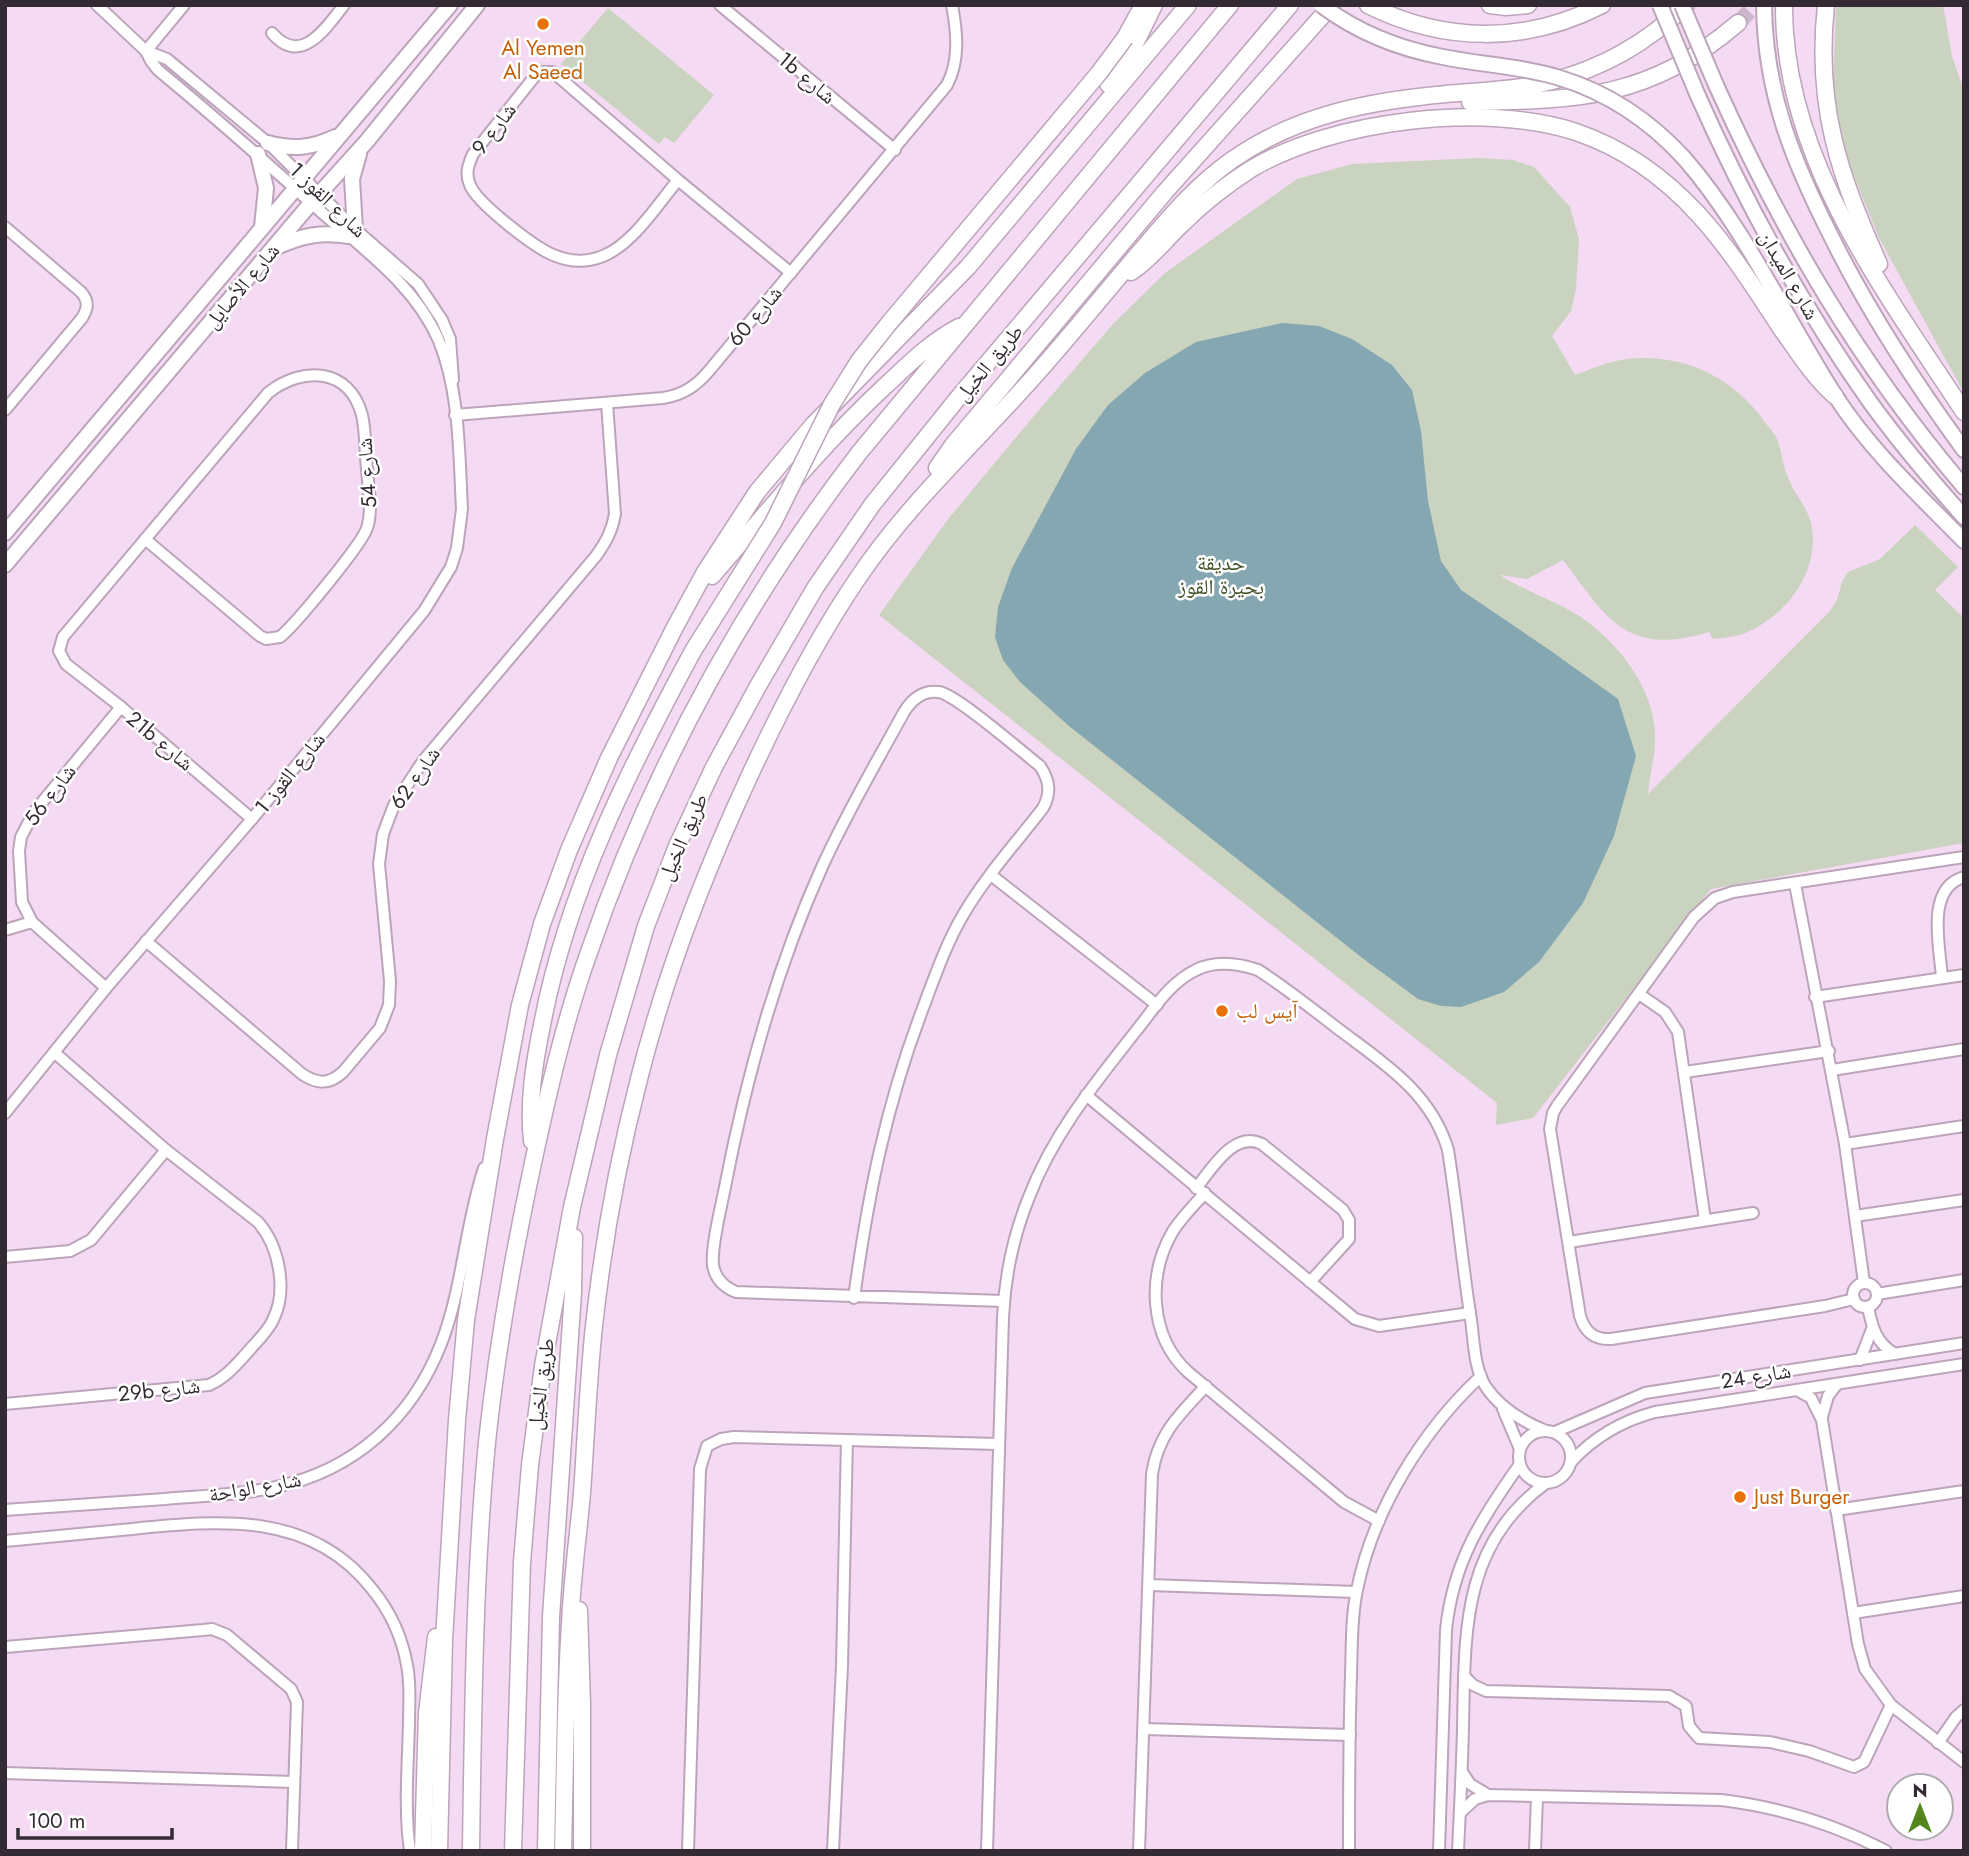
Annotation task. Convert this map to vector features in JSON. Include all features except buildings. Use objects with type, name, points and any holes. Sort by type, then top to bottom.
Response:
[{"type":"highway","points":[[534,1158],[530,1106],[532,1081],[546,1003],[560,948],[607,825],[693,651],[773,523],[819,425],[859,361],[1125,38],[1143,5]]},
{"type":"highway","points":[[923,315],[1009,202],[1119,70],[1140,36],[1154,5]]},
{"type":"highway","points":[[439,1851],[442,1699],[457,1420],[465,1332],[495,1139],[520,1005],[551,897],[609,758],[688,601],[740,515],[813,425],[968,267],[1188,5]]},
{"type":"highway","name":"طريق الخيل","points":[[471,1851],[479,1550],[487,1443],[506,1295],[558,1054],[589,953],[633,838],[679,740],[749,613],[805,526],[859,453],[1230,5]]},
{"type":"highway","name":"طريق الخيل","points":[[513,1851],[520,1610],[527,1501],[543,1366],[572,1207],[617,1021],[632,968],[661,886],[719,757],[798,617],[852,532],[900,469],[1290,5]]},
{"type":"highway","points":[[920,497],[953,445],[1173,184],[1332,5]]},
{"type":"highway","points":[[1368,5],[1422,27],[1460,34],[1508,34],[1555,25],[1602,5]]},
{"type":"highway","points":[[1490,5],[1506,8],[1528,5]]},
{"type":"highway","points":[[563,1851],[569,1646],[593,1330],[607,1231],[637,1087],[669,974],[716,852],[785,700],[821,635],[859,576],[920,497],[1009,404],[1189,196],[1235,158],[1271,136],[1333,112],[1376,103],[1512,89],[1573,75],[1629,49],[1663,26],[1684,5]]},
{"type":"highway","points":[[1784,5],[1787,57],[1798,109],[1837,205],[1904,321],[1964,412]]},
{"type":"highway","points":[[1826,5],[1825,81],[1834,145],[1853,206],[1904,321]]},
{"type":"highway","points":[[1376,103],[1538,101],[1591,96],[1663,73],[1708,47],[1738,23]]},
{"type":"highway","points":[[1116,280],[1146,262],[1191,215],[1232,182],[1269,159],[1312,141],[1355,130],[1411,122],[1494,119],[1540,123],[1576,132],[1616,149],[1652,172],[1684,199],[1724,245],[1811,371],[1835,396]]},
{"type":"highway","points":[[688,601],[785,489],[844,426],[927,348],[967,323]]},
{"type":"highway","points":[[546,1851],[551,1628],[573,1292],[572,1207]]},
{"type":"highway","points":[[575,1558],[582,1671],[582,1851]]},
{"type":"highway","points":[[423,1851],[427,1713],[436,1632],[448,1580]]},
{"type":"main road","name":"شارع الأصايل","points":[[5,533],[450,5]]},
{"type":"main road","name":"شارع الأصايل","points":[[5,565],[367,141],[477,5]]},
{"type":"main road","points":[[1321,5],[1363,31],[1413,50],[1444,58],[1539,72],[1591,89],[1641,118],[1684,158],[1716,198],[1835,396],[1888,464],[1964,541]]},
{"type":"main road","name":"شارع الميدان","points":[[1660,5],[1698,96],[1757,220],[1824,335],[1899,441],[1964,517]]},
{"type":"main road","name":"شارع الميدان","points":[[1684,5],[1716,85],[1767,194],[1825,298],[1884,387],[1964,487]]},
{"type":"main road","points":[[1764,5],[1766,48],[1773,92],[1785,136],[1802,179],[1863,300],[1912,377],[1964,450]]},
{"type":"main road","points":[[262,227],[266,188],[263,148],[309,147],[342,133]]},
{"type":"main road","points":[[273,249],[317,233],[352,232],[352,179],[367,141]]},
{"type":"street","name":"شارع القوز 1","points":[[5,1113],[106,988],[252,819],[424,611],[451,567],[461,529],[462,509],[452,388],[454,365],[450,339],[432,302],[404,270],[352,232],[263,148],[158,70],[146,51],[97,5]]},
{"type":"street","points":[[146,51],[184,5]]},
{"type":"street","points":[[272,33],[277,39],[292,46],[309,43],[322,32],[344,5]]},
{"type":"street","name":"1b شارع","points":[[720,5],[895,150]]},
{"type":"street","name":"شارع 60","points":[[455,415],[673,396],[692,388],[792,273],[947,85],[953,74],[956,51],[952,5]]},
{"type":"street","name":"شارع 9","points":[[678,180],[628,240],[616,250],[602,257],[569,260],[540,248],[496,214],[476,196],[467,175],[473,154],[535,76],[546,71],[560,77],[678,180],[792,273]]},
{"type":"street","points":[[5,227],[81,292],[87,301],[82,318],[5,410]]},
{"type":"street","name":"شارع 54","points":[[66,664],[59,651],[64,637],[145,538],[268,393],[281,383],[307,375],[334,378],[347,387],[356,400],[363,422],[369,524],[358,545],[280,638],[266,639],[260,636],[145,538]]},
{"type":"street","name":"شارع 62","points":[[146,941],[310,1079],[327,1082],[336,1078],[358,1054],[380,1028],[389,1005],[390,981],[379,864],[388,819],[401,792],[423,761],[606,543],[615,514],[607,402]]},
{"type":"street","name":"21b شارع","points":[[66,664],[121,707],[252,819]]},
{"type":"street","points":[[855,1298],[869,1194],[896,1085],[943,954],[964,913],[1043,808],[1049,791],[1048,782],[1040,766],[956,700],[937,692],[927,693],[909,703],[822,867],[795,933],[743,1101],[714,1253],[715,1273],[727,1288],[736,1292],[855,1298],[1003,1301]]},
{"type":"street","name":"شارع 56","points":[[106,988],[32,922],[22,902],[19,866],[21,837],[34,812],[121,707]]},
{"type":"street","points":[[1854,1299],[1611,1339],[1599,1338],[1588,1332],[1582,1322],[1550,1129],[1553,1113],[1694,917],[1707,903],[1733,892],[1964,857]]},
{"type":"street","points":[[991,875],[1157,1005]]},
{"type":"street","points":[[1942,978],[1939,900],[1945,888],[1955,879],[1964,877]]},
{"type":"street","points":[[1795,884],[1815,997],[1829,1051],[1864,1283]]},
{"type":"street","points":[[5,930],[32,922]]},
{"type":"street","points":[[987,1851],[1003,1301],[1014,1242],[1028,1198],[1052,1146],[1086,1095],[1157,1005],[1182,978],[1211,964],[1243,964],[1258,970],[1392,1069],[1413,1088],[1438,1124],[1448,1150],[1481,1376],[1512,1426],[1520,1449],[1520,1464],[1527,1476],[1546,1483]]},
{"type":"street","points":[[1815,997],[1964,975]]},
{"type":"street","points":[[1639,994],[1665,1012],[1675,1025],[1680,1040],[1706,1220]]},
{"type":"street","points":[[1832,1070],[1964,1049]]},
{"type":"street","points":[[1685,1072],[1829,1051]]},
{"type":"street","name":"29b شارع","points":[[5,1404],[209,1385],[229,1373],[266,1331],[273,1319],[279,1292],[276,1255],[272,1242],[258,1222],[166,1150],[55,1053]]},
{"type":"street","points":[[1086,1095],[1345,1312],[1367,1324],[1392,1325],[1470,1314]]},
{"type":"street","points":[[1845,1144],[1964,1126]]},
{"type":"street","name":"شارع الواحة","points":[[5,1510],[210,1496],[273,1488],[318,1474],[363,1448],[390,1426],[412,1401],[441,1344],[477,1194],[495,1139]]},
{"type":"street","points":[[1310,1282],[1349,1238],[1349,1220],[1343,1210],[1262,1144],[1252,1140],[1236,1144],[1200,1190],[1167,1244],[1156,1283],[1156,1304],[1165,1343],[1176,1361],[1344,1502],[1379,1521]]},
{"type":"street","points":[[5,1257],[70,1251],[91,1240],[166,1150]]},
{"type":"street","points":[[1855,1216],[1964,1200]]},
{"type":"street","points":[[1569,1242],[1753,1213]]},
{"type":"street","points":[[1877,1294],[1964,1280]]},
{"type":"street","points":[[1864,1283],[1873,1286],[1877,1294],[1876,1301],[1868,1307],[1861,1306],[1854,1299],[1854,1290],[1864,1283]]},
{"type":"street","points":[[1868,1307],[1872,1329],[1883,1346],[1895,1354]]},
{"type":"street","points":[[1860,1360],[1872,1329]]},
{"type":"street","name":"شارع 24","points":[[1550,1432],[1645,1393],[1964,1343]]},
{"type":"street","name":"شارع 24","points":[[1571,1462],[1585,1447],[1604,1434],[1643,1415],[1662,1410],[1964,1364]]},
{"type":"street","points":[[1349,1851],[1352,1638],[1356,1592],[1365,1558],[1379,1521],[1428,1435],[1454,1402],[1481,1376]]},
{"type":"street","points":[[1822,1420],[1825,1404],[1837,1384]]},
{"type":"street","points":[[1139,1851],[1154,1459],[1171,1424],[1206,1386]]},
{"type":"street","points":[[1797,1391],[1811,1398],[1822,1420],[1864,1669],[1891,1705],[1964,1762]]},
{"type":"street","points":[[1458,1851],[1464,1676],[1471,1605],[1488,1548],[1501,1526],[1515,1508],[1546,1483],[1562,1477],[1571,1462],[1570,1448],[1566,1441],[1518,1417],[1500,1404]]},
{"type":"street","points":[[1520,1449],[1530,1435],[1550,1432]]},
{"type":"street","points":[[688,1851],[699,1483],[702,1456],[707,1446],[727,1437],[998,1444]]},
{"type":"street","points":[[833,1851],[842,1666],[847,1440]]},
{"type":"street","points":[[1439,1851],[1446,1630],[1451,1597],[1473,1536],[1489,1507],[1520,1464]]},
{"type":"street","points":[[1836,1510],[1964,1491]]},
{"type":"street","name":"شارع الواحة","points":[[5,1541],[218,1522],[260,1526],[299,1534],[338,1556],[360,1575],[378,1597],[392,1619],[405,1654],[409,1681],[407,1814],[410,1851]]},
{"type":"street","points":[[1149,1585],[1356,1592]]},
{"type":"street","points":[[1853,1613],[1964,1596]]},
{"type":"street","points":[[5,1647],[204,1630],[220,1631],[234,1640],[294,1695],[297,1709],[292,1851]]},
{"type":"street","points":[[1464,1676],[1477,1688],[1486,1691],[1669,1696],[1686,1706],[1691,1731],[1699,1738],[1770,1742],[1809,1751],[1854,1767],[1864,1762],[1891,1705]]},
{"type":"street","points":[[1938,1743],[1964,1710]]},
{"type":"street","points":[[1145,1730],[1350,1735]]},
{"type":"street","points":[[1462,1772],[1470,1784],[1488,1795]]},
{"type":"street","points":[[5,1773],[294,1782]]},
{"type":"street","points":[[1460,1813],[1475,1800],[1488,1795],[1721,1800],[1746,1803],[1812,1819],[1886,1851]]},
{"type":"street","points":[[1535,1851],[1537,1797]]},
{"type":"green space","points":[[1836,5],[1943,5],[1952,56],[1964,91],[1964,393],[1879,238],[1843,149],[1833,88]]},
{"type":"green space","points":[[608,8],[714,95],[674,143],[665,137],[659,144],[561,64]]},
{"type":"green space","name":"حديقة بحيرة القوز","points":[[1478,158],[1513,160],[1534,167],[1570,207],[1579,239],[1576,290],[1571,311],[1552,336],[1575,375],[1612,362],[1646,358],[1684,363],[1718,378],[1748,402],[1775,436],[1787,475],[1811,523],[1811,559],[1796,591],[1785,606],[1771,618],[1740,635],[1713,639],[1709,632],[1681,639],[1658,640],[1638,636],[1622,628],[1607,615],[1563,560],[1527,579],[1500,575],[1591,624],[1630,666],[1648,699],[1653,717],[1655,742],[1648,794],[1830,611],[1848,572],[1880,559],[1915,525],[1958,567],[1935,590],[1964,618],[1964,843],[1711,889],[1533,1118],[1496,1125],[1497,1103],[879,615],[949,518],[1027,424],[1113,324],[1165,273],[1297,179],[1352,164]]},
{"type":"water","points":[[1282,323],[1319,326],[1352,339],[1392,365],[1412,390],[1421,431],[1428,501],[1441,561],[1461,590],[1618,699],[1636,756],[1614,836],[1583,903],[1539,962],[1504,992],[1461,1007],[1441,1006],[1418,999],[1069,726],[1020,682],[1003,660],[995,637],[998,607],[1012,568],[1076,449],[1108,405],[1145,373],[1196,342]]},
{"type":"tunnel","points":[[1738,23],[1756,5]]},
{"type":"place","name":"Al Yemen Al Saeed","points":[[543,24]]},
{"type":"place","name":"آيس لب","points":[[1222,1011]]},
{"type":"place","name":"Just Burger","points":[[1740,1497]]}]
